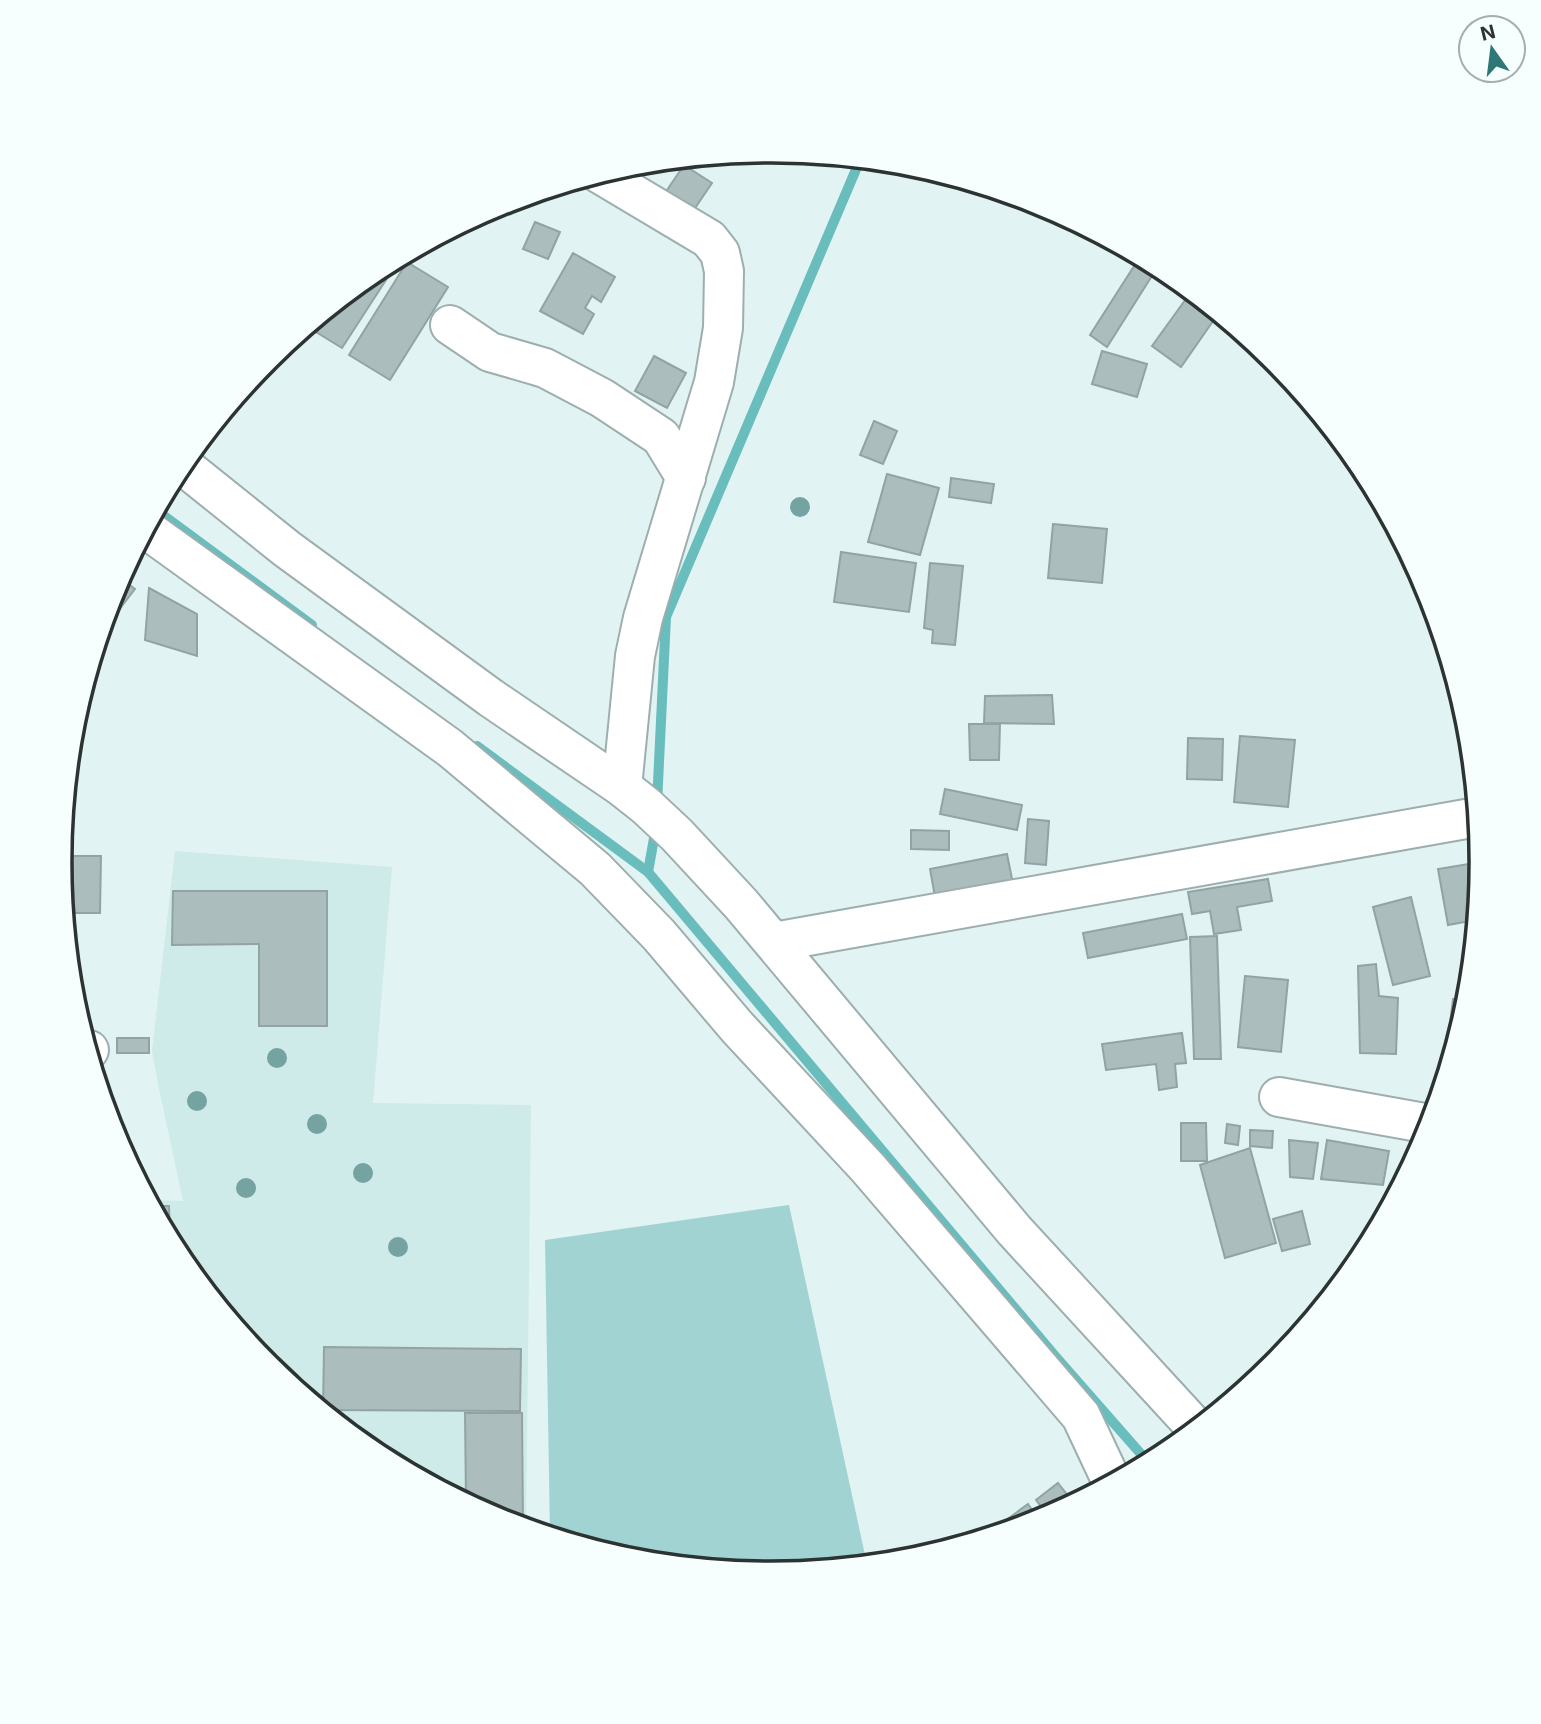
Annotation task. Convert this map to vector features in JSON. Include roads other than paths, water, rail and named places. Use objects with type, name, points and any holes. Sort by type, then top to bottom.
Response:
[{"type":"street","points":[[613,182],[709,239],[720,253],[724,271],[723,328],[714,382],[643,618],[635,656],[634,797]]},
{"type":"street","points":[[450,325],[490,352],[545,368],[602,398],[661,437],[686,478]]},
{"type":"street","points":[[191,472],[287,549],[491,698],[634,797],[677,835],[741,904],[1014,1230],[1189,1421]]},
{"type":"street","points":[[154,535],[450,748],[595,869],[659,935],[737,1027],[868,1168],[1081,1416],[1108,1474]]},
{"type":"street","points":[[774,943],[1468,819]]},
{"type":"street","points":[[1279,1097],[1419,1122]]},
{"type":"waterway","points":[[657,804],[666,617],[856,169]]},
{"type":"waterway","points":[[164,516],[312,625]]},
{"type":"waterway","points":[[477,746],[648,872],[1055,1356],[1141,1454]]},
{"type":"waterway","points":[[648,872],[656,827]]}]
